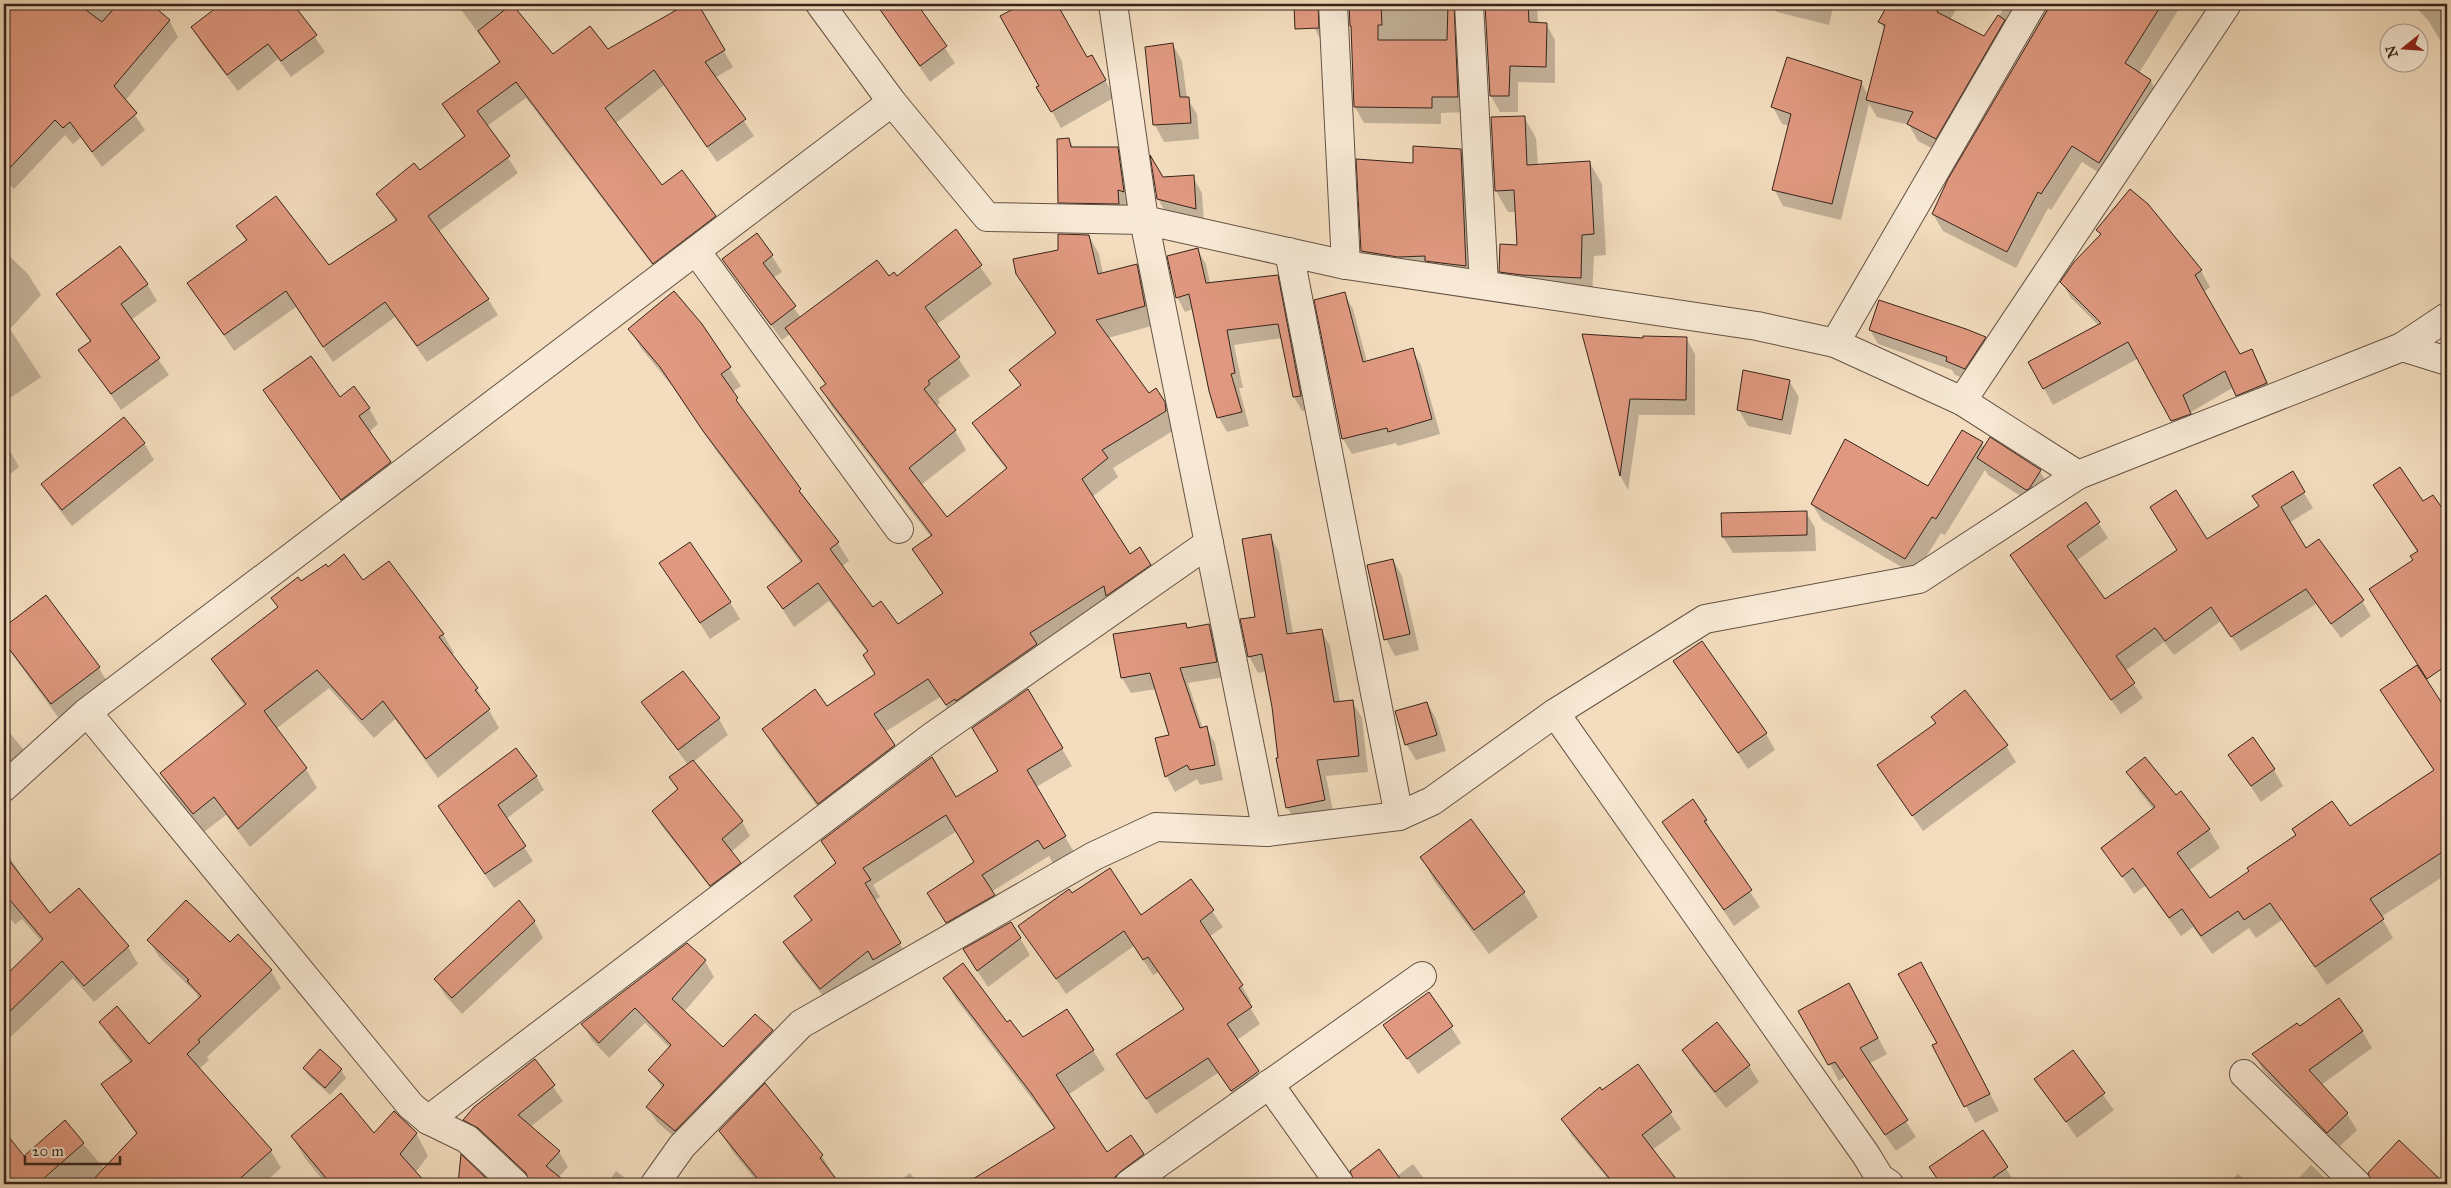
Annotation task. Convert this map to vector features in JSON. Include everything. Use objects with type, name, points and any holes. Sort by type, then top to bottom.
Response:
[{"type":"street","points":[[820,4],[892,102],[987,217],[1144,220],[1346,265],[1757,326],[1835,343],[1962,401],[2078,475]]},
{"type":"street","points":[[1113,4],[1144,220],[1267,832]]},
{"type":"street","points":[[1333,4],[1346,265]]},
{"type":"street","points":[[1469,4],[1484,285]]},
{"type":"street","points":[[1835,343],[2032,4]]},
{"type":"street","points":[[1962,401],[2228,4]]},
{"type":"street","points":[[4,787],[87,712],[892,102]]},
{"type":"street","points":[[696,251],[899,529]]},
{"type":"street","points":[[1290,252],[1399,816]]},
{"type":"street","points":[[655,1184],[682,1146],[801,1024],[1094,856],[1156,827],[1267,832],[1399,816],[1432,800],[1555,713],[1704,620],[1919,579],[2078,475],[2402,347],[2447,317]]},
{"type":"street","points":[[2402,347],[2447,361]]},
{"type":"street","points":[[428,1120],[933,736],[1209,543]]},
{"type":"street","points":[[87,712],[411,1106],[428,1120],[467,1139],[515,1184]]},
{"type":"street","points":[[1555,713],[1866,1155],[1880,1178],[1889,1184]]},
{"type":"street","points":[[1129,1184],[1422,976]]},
{"type":"street","points":[[2244,1074],[2357,1184]]},
{"type":"street","points":[[1269,1084],[1340,1184]]},
{"type":"building","points":[[4,4],[78,4],[102,22],[118,4],[151,4],[170,20],[114,86],[137,113],[92,152],[70,122],[63,128],[55,120],[4,174]]},
{"type":"building","points":[[221,4],[293,4],[317,35],[281,61],[268,44],[227,75],[191,27]]},
{"type":"building","points":[[512,4],[553,54],[590,26],[608,49],[687,4],[698,4],[725,50],[705,62],[746,119],[707,147],[654,70],[605,108],[662,185],[682,170],[716,216],[653,264],[516,82],[477,111],[510,156],[428,216],[489,299],[417,346],[385,302],[323,347],[286,291],[224,335],[187,283],[247,240],[236,226],[276,196],[329,265],[397,220],[376,194],[414,163],[420,170],[465,136],[442,104],[500,62],[478,31]]},
{"type":"building","points":[[876,4],[917,4],[947,46],[920,66]]},
{"type":"building","points":[[1022,4],[1057,4],[1087,57],[1092,55],[1106,80],[1051,112],[1036,87],[1039,86],[1000,16]]},
{"type":"building","points":[[1294,4],[1318,4],[1319,28],[1295,29]]},
{"type":"building","points":[[1349,4],[1381,4],[1382,25],[1378,25],[1378,40],[1447,40],[1448,4],[1454,4],[1458,97],[1432,97],[1432,108],[1354,107]]},
{"type":"building","points":[[1485,4],[1528,4],[1529,22],[1547,23],[1546,67],[1510,66],[1509,96],[1490,96]]},
{"type":"building","points":[[1888,4],[1941,4],[1937,12],[1984,36],[1998,15],[2005,20],[1936,139],[1907,124],[1913,112],[1866,100],[1885,25],[1878,22]]},
{"type":"building","points":[[2051,4],[2162,4],[2125,63],[2151,80],[2099,163],[2072,146],[2041,194],[2038,192],[2007,252],[1932,214],[1948,179]]},
{"type":"building","points":[[1173,43],[1180,97],[1189,97],[1191,123],[1153,125],[1145,47]]},
{"type":"building","points":[[1787,57],[1862,81],[1832,204],[1772,190],[1791,114],[1771,107]]},
{"type":"building","points":[[1525,116],[1527,165],[1590,161],[1594,234],[1582,235],[1581,278],[1499,272],[1500,244],[1517,245],[1514,190],[1495,191],[1491,117]]},
{"type":"building","points":[[1069,138],[1071,147],[1118,147],[1124,192],[1118,190],[1119,204],[1058,203],[1057,139]]},
{"type":"building","points":[[1413,146],[1461,149],[1466,266],[1425,261],[1425,256],[1398,257],[1361,251],[1356,159],[1413,163]]},
{"type":"building","points":[[1150,155],[1163,177],[1194,175],[1196,209],[1157,199]]},
{"type":"building","points":[[2130,189],[2148,204],[2202,270],[2195,275],[2240,354],[2252,349],[2267,383],[2236,396],[2225,371],[2183,395],[2191,414],[2171,421],[2128,342],[2043,389],[2028,362],[2101,323],[2060,282],[2074,262],[2101,234],[2096,230]]},
{"type":"building","points":[[956,229],[982,265],[925,307],[960,357],[928,381],[930,384],[924,389],[956,430],[909,468],[947,517],[1007,468],[972,423],[1021,385],[1009,370],[1056,333],[1016,274],[1013,259],[1058,250],[1058,234],[1089,235],[1098,274],[1137,264],[1145,306],[1096,320],[1149,393],[1156,388],[1165,402],[1166,411],[1102,450],[1108,458],[1082,479],[1130,554],[1140,547],[1151,565],[1106,596],[1104,586],[1030,633],[1037,644],[956,701],[955,699],[946,705],[928,679],[874,714],[895,745],[818,804],[762,729],[815,689],[827,706],[875,674],[863,655],[868,651],[818,583],[783,609],[767,587],[802,561],[703,431],[660,367],[628,329],[674,291],[702,324],[731,367],[721,374],[738,398],[736,400],[801,489],[799,491],[839,542],[830,549],[873,607],[881,601],[898,624],[943,593],[912,549],[932,535],[820,388],[826,384],[785,328],[877,260],[889,276],[894,272],[897,276]]},
{"type":"building","points":[[757,233],[773,255],[763,263],[796,306],[771,325],[722,259]]},
{"type":"building","points":[[120,246],[148,284],[121,304],[160,358],[111,394],[78,350],[91,341],[56,294]]},
{"type":"building","points":[[1198,248],[1206,283],[1278,275],[1301,396],[1293,397],[1278,324],[1227,330],[1235,373],[1231,374],[1242,412],[1217,418],[1209,391],[1189,294],[1176,298],[1167,256]]},
{"type":"building","points":[[1345,292],[1363,362],[1413,348],[1432,419],[1388,432],[1387,428],[1342,439],[1314,300]]},
{"type":"building","points":[[1879,300],[1986,337],[1965,369],[1946,361],[1947,357],[1869,330]]},
{"type":"building","points":[[1582,334],[1643,338],[1643,336],[1687,337],[1686,400],[1630,399],[1620,476]]},
{"type":"building","points":[[311,356],[340,397],[354,386],[370,408],[359,416],[391,462],[341,500],[263,390]]},
{"type":"building","points":[[1743,370],[1790,380],[1782,420],[1737,410]]},
{"type":"building","points":[[124,417],[145,443],[62,510],[41,484]]},
{"type":"building","points":[[1962,430],[1983,442],[1936,519],[1932,517],[1905,559],[1811,504],[1845,439],[1928,486]]},
{"type":"building","points":[[1990,437],[2041,470],[2029,489],[2026,490],[1977,458]]},
{"type":"building","points":[[2400,467],[2423,501],[2433,495],[2447,515],[2447,665],[2427,679],[2369,589],[2413,560],[2410,556],[2418,551],[2373,485]]},
{"type":"building","points":[[2293,471],[2305,492],[2281,507],[2306,548],[2319,539],[2364,600],[2331,624],[2306,589],[2231,637],[2211,607],[2165,641],[2155,628],[2116,656],[2135,683],[2111,700],[2010,555],[2086,502],[2100,522],[2067,546],[2105,599],[2177,550],[2150,507],[2176,490],[2207,539],[2259,506],[2252,496]]},
{"type":"building","points":[[1807,511],[1807,535],[1722,537],[1721,513]]},
{"type":"building","points":[[1271,534],[1287,634],[1322,629],[1334,702],[1353,700],[1359,756],[1317,760],[1325,800],[1286,808],[1276,758],[1278,758],[1272,707],[1262,654],[1248,657],[1240,619],[1255,617],[1242,539]]},
{"type":"building","points":[[690,542],[731,602],[700,623],[659,563]]},
{"type":"building","points":[[344,554],[363,580],[389,561],[444,634],[439,637],[478,688],[475,690],[490,709],[426,759],[383,701],[362,720],[317,670],[264,711],[307,768],[238,829],[214,797],[193,814],[160,773],[246,704],[211,659],[278,607],[271,598],[298,577],[301,581],[326,564],[328,567]]},
{"type":"building","points":[[1393,559],[1410,634],[1384,640],[1367,565]]},
{"type":"building","points":[[46,595],[100,667],[51,704],[4,642],[4,627]]},
{"type":"building","points":[[1186,623],[1187,628],[1209,624],[1217,662],[1180,668],[1200,728],[1207,726],[1215,765],[1190,770],[1187,765],[1165,777],[1155,738],[1169,735],[1150,673],[1121,678],[1113,634]]},
{"type":"building","points":[[1702,641],[1767,733],[1738,753],[1673,661]]},
{"type":"building","points":[[2417,665],[2447,711],[2447,849],[2370,899],[2384,919],[2315,967],[2270,903],[2244,920],[2238,911],[2201,936],[2182,909],[2169,918],[2133,868],[2122,877],[2101,848],[2155,807],[2126,772],[2145,757],[2176,795],[2181,791],[2210,829],[2177,853],[2210,898],[2249,871],[2247,868],[2296,835],[2292,829],[2332,801],[2350,826],[2434,770],[2380,690]]},
{"type":"building","points":[[683,671],[720,718],[678,750],[641,702]]},
{"type":"building","points":[[1028,689],[1063,748],[1027,770],[1066,836],[1044,849],[1038,840],[982,875],[995,895],[946,923],[927,893],[974,862],[946,815],[863,868],[871,880],[865,883],[901,943],[873,960],[868,951],[820,989],[783,942],[812,920],[794,896],[836,863],[821,841],[932,757],[956,797],[998,771],[972,728]]},
{"type":"building","points":[[1965,690],[2008,745],[1912,816],[1877,765],[1936,723],[1931,717]]},
{"type":"building","points":[[1427,702],[1437,735],[1405,745],[1395,711]]},
{"type":"building","points":[[2253,737],[2275,769],[2251,786],[2228,755]]},
{"type":"building","points":[[516,748],[537,776],[498,805],[526,846],[485,874],[438,806]]},
{"type":"building","points":[[693,760],[743,821],[722,839],[741,863],[710,886],[652,811],[678,789],[669,777]]},
{"type":"building","points":[[1693,799],[1707,820],[1704,821],[1752,890],[1724,910],[1662,822]]},
{"type":"building","points":[[1471,819],[1525,892],[1474,930],[1420,857]]},
{"type":"building","points":[[4,854],[50,913],[79,888],[129,946],[84,986],[62,961],[4,1017],[4,977],[43,939],[4,893]]},
{"type":"building","points":[[1110,868],[1141,915],[1191,879],[1214,910],[1200,921],[1243,985],[1239,988],[1252,1007],[1227,1024],[1259,1071],[1231,1091],[1208,1058],[1146,1099],[1116,1054],[1184,1009],[1148,957],[1143,960],[1124,931],[1056,979],[1018,926],[1069,889],[1072,893]]},
{"type":"building","points":[[186,900],[230,942],[238,934],[272,970],[198,1040],[200,1042],[187,1054],[272,1150],[234,1184],[89,1184],[137,1133],[101,1084],[132,1061],[99,1022],[117,1006],[149,1044],[201,996],[187,981],[189,980],[147,940]]},
{"type":"building","points":[[519,900],[535,921],[452,998],[434,979]]},
{"type":"building","points":[[1011,922],[1021,938],[977,971],[963,949]]},
{"type":"building","points":[[687,943],[706,960],[672,999],[723,1047],[755,1014],[773,1030],[675,1131],[646,1107],[664,1085],[648,1070],[671,1045],[635,1008],[599,1043],[581,1024]]},
{"type":"building","points":[[1921,962],[1990,1094],[1964,1107],[1932,1045],[1937,1043],[1898,974]]},
{"type":"building","points":[[963,963],[1007,1022],[1010,1020],[1023,1037],[1067,1009],[1094,1050],[1056,1075],[1107,1152],[1131,1135],[1144,1154],[1115,1177],[1114,1184],[965,1184],[1055,1128],[1031,1093],[943,978]]},
{"type":"building","points":[[1849,983],[1878,1038],[1860,1048],[1908,1120],[1885,1135],[1835,1062],[1828,1065],[1798,1011]]},
{"type":"building","points":[[1429,992],[1453,1026],[1407,1059],[1383,1025]]},
{"type":"building","points":[[2339,998],[2363,1031],[2309,1070],[2348,1113],[2327,1133],[2252,1054],[2297,1023],[2300,1026]]},
{"type":"building","points":[[1717,1022],[1750,1065],[1715,1092],[1682,1050]]},
{"type":"building","points":[[320,1049],[342,1069],[325,1088],[303,1068]]},
{"type":"building","points":[[2073,1050],[2105,1093],[2066,1122],[2034,1079]]},
{"type":"building","points":[[535,1059],[555,1085],[518,1115],[560,1151],[546,1166],[568,1184],[530,1184],[526,1173],[478,1128],[463,1120],[474,1107]]},
{"type":"building","points":[[1638,1064],[1672,1112],[1642,1135],[1680,1184],[1614,1184],[1561,1119],[1600,1087],[1602,1090]]},
{"type":"building","points":[[765,1083],[823,1155],[820,1158],[840,1184],[762,1184],[719,1131]]},
{"type":"building","points":[[341,1093],[374,1133],[394,1111],[417,1133],[400,1154],[427,1184],[331,1184],[291,1136]]},
{"type":"building","points":[[65,1120],[84,1143],[43,1179],[47,1184],[4,1184],[4,1131],[24,1156]]},
{"type":"building","points":[[1983,1130],[2008,1167],[1984,1184],[1941,1184],[1929,1167]]},
{"type":"building","points":[[2399,1140],[2445,1184],[2372,1184],[2368,1173]]},
{"type":"building","points":[[1379,1149],[1404,1184],[1355,1184],[1350,1171]]},
{"type":"building","points":[[461,1154],[492,1184],[458,1184]]}]
